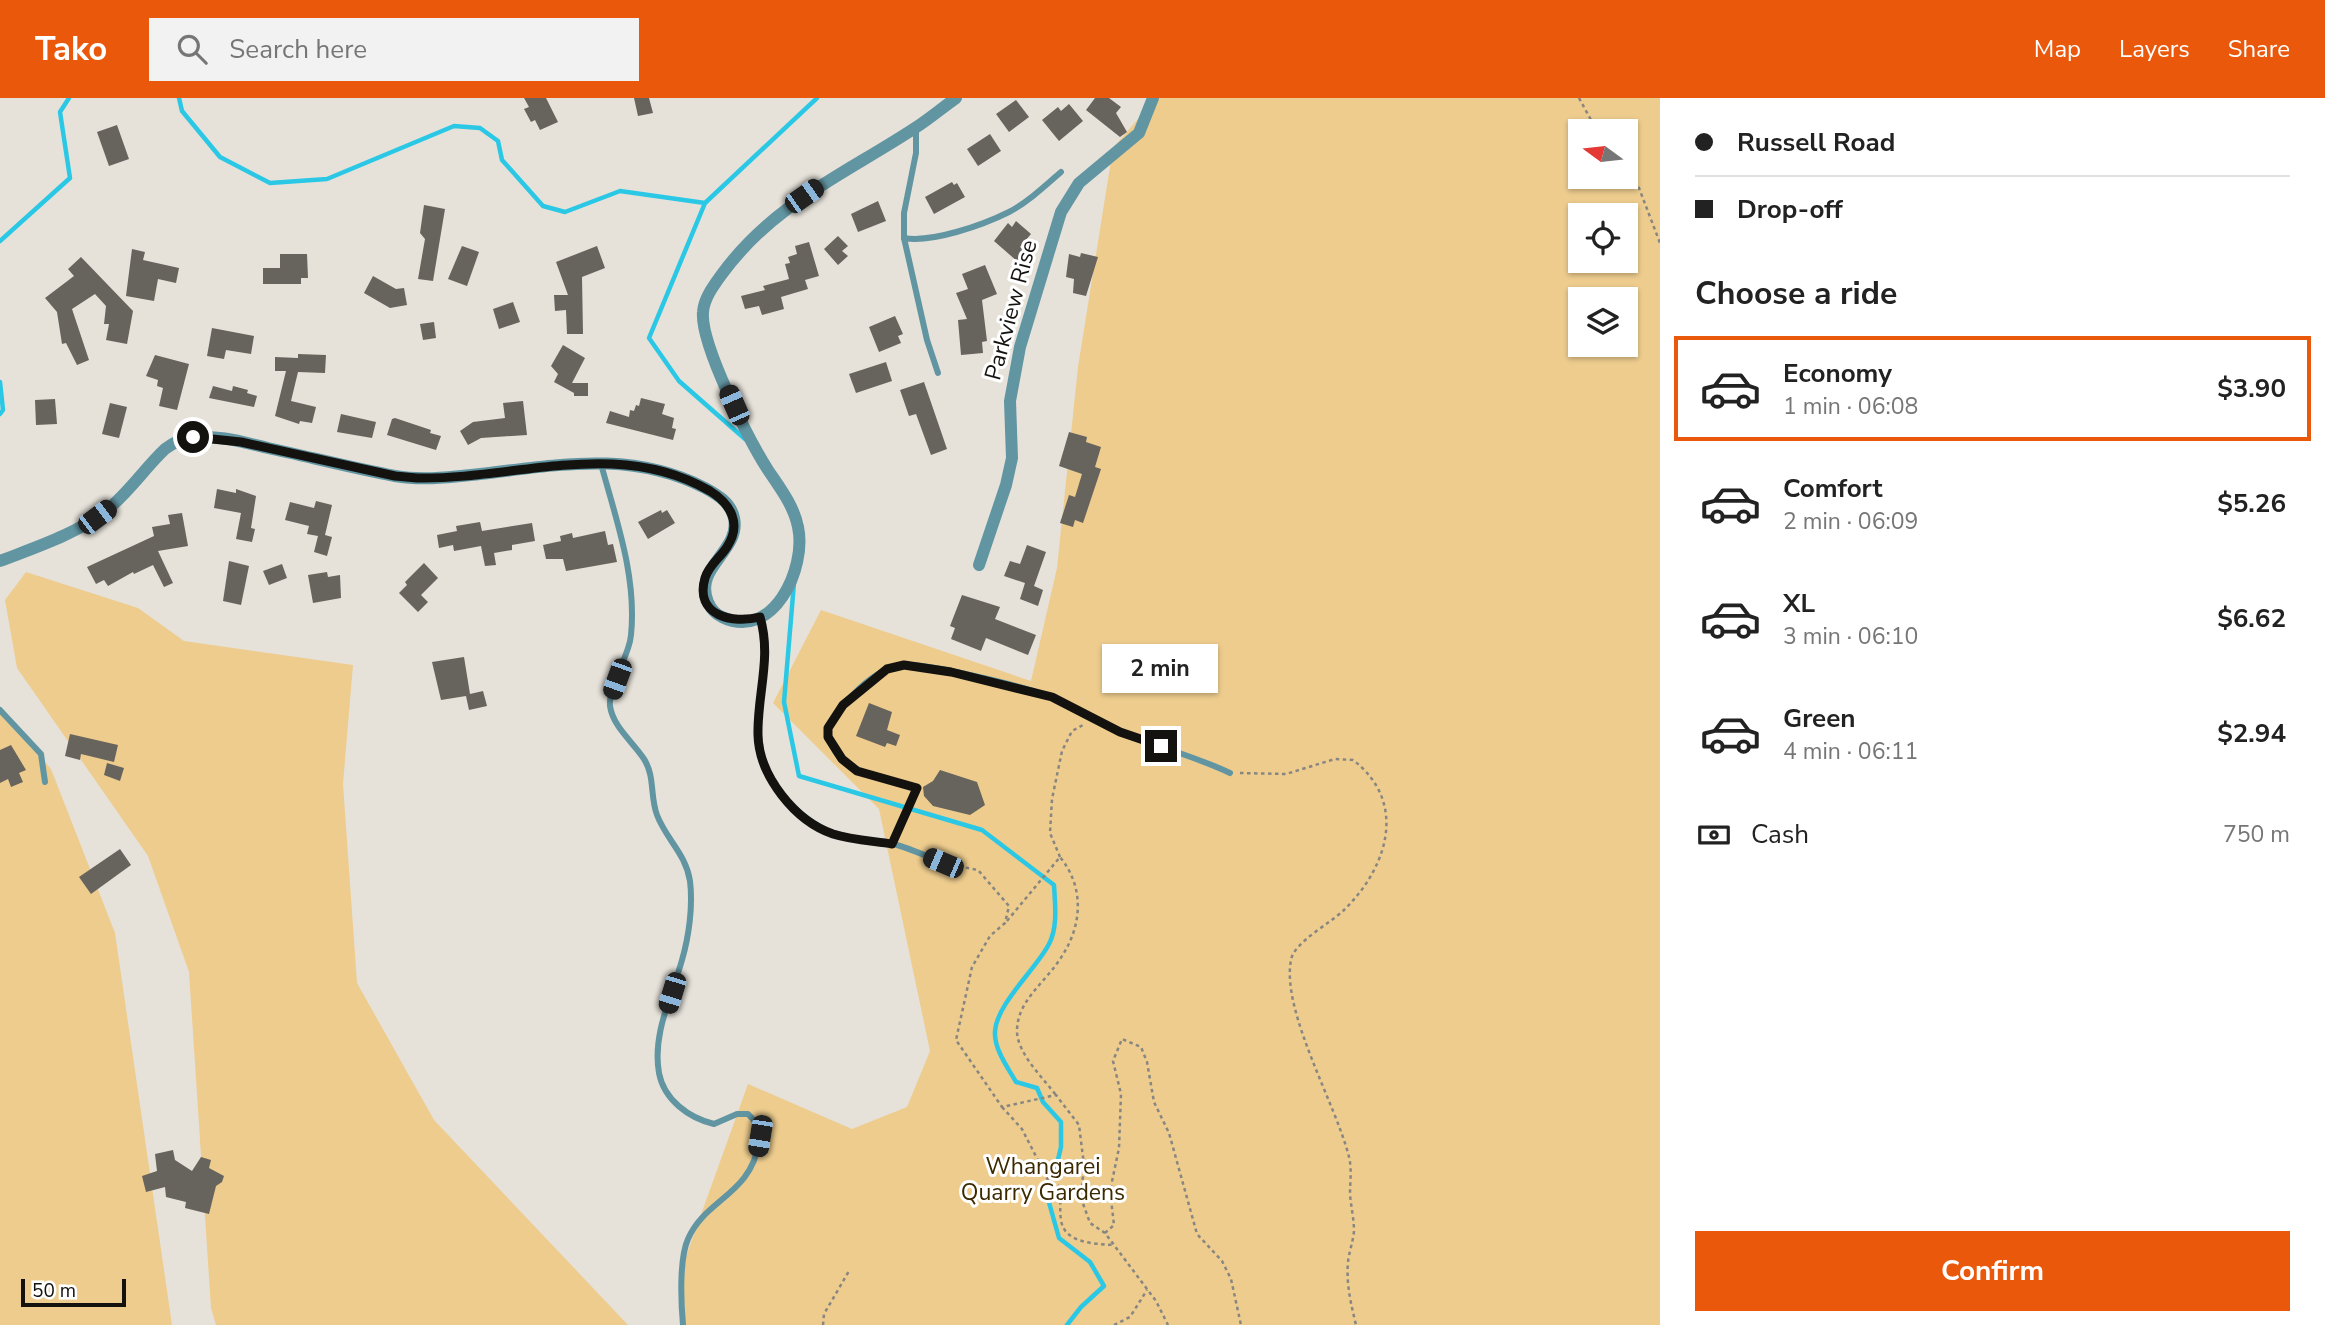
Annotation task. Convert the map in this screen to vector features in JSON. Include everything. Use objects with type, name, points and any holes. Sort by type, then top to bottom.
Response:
[{"type":"street","points":[[0,561],[97,517],[111,507],[164,449],[175,442],[193,437],[241,442],[395,476],[417,478],[601,462],[632,464],[691,481],[729,505],[735,520],[734,534],[705,579],[705,596],[711,609],[723,618],[743,621],[760,617],[778,604],[790,588],[799,554],[799,530],[793,510],[731,399],[704,327],[703,311],[709,293],[763,229],[834,175],[916,128],[956,98]]},
{"type":"street","name":"Parkview Rise","points":[[979,565],[1013,458],[1010,401],[1020,347],[1061,212],[1080,183],[1139,134],[1153,98]]},
{"type":"lane","points":[[916,128],[916,153],[904,213],[904,238],[927,340],[938,373]]},
{"type":"lane","points":[[904,238],[914,240],[934,237],[1003,215],[1034,196],[1061,172]]},
{"type":"lane","points":[[601,462],[624,549],[631,602],[631,636],[611,694],[610,706],[615,721],[650,771],[656,814],[681,854],[690,880],[688,928],[683,957],[659,1036],[659,1074],[671,1098],[688,1114],[714,1124],[737,1114],[748,1114],[755,1120],[760,1136],[757,1157],[750,1171],[736,1188],[697,1224],[687,1241],[681,1287],[683,1325]]},
{"type":"lane","points":[[760,617],[767,657],[758,736],[763,763],[774,783],[800,813],[831,833],[892,844],[943,863]]},
{"type":"lane","points":[[892,844],[897,827],[917,788],[857,771],[842,759],[828,737],[828,728],[843,705],[887,669],[904,665],[951,672],[1052,697],[1120,732],[1230,772]]},
{"type":"lane","points":[[0,710],[41,754],[45,782]]},
{"type":"path","points":[[1579,98],[1590,119]]},
{"type":"path","points":[[1638,187],[1660,243]]},
{"type":"path","points":[[1095,719],[1072,731],[1062,751],[1052,799],[1050,833],[1060,857],[1071,870],[1077,887],[1079,911],[1072,939],[1021,1010],[1016,1032],[1025,1055],[1079,1125],[1084,1165],[1081,1198],[1090,1223],[1105,1233],[1156,1301],[1168,1325]]},
{"type":"path","points":[[1230,772],[1286,775],[1335,759],[1353,760],[1375,781],[1387,807],[1388,827],[1385,842],[1370,875],[1346,909],[1300,946],[1291,957],[1290,972],[1305,1039],[1334,1112],[1349,1160],[1354,1234],[1348,1261],[1349,1293],[1356,1325]]},
{"type":"path","points":[[1060,857],[1005,923],[990,936],[972,967],[956,1040],[1002,1107],[1021,1129],[1048,1181],[1081,1198]]},
{"type":"path","points":[[943,863],[978,870],[1009,906],[1005,923]]},
{"type":"path","points":[[1105,1233],[1114,1225],[1110,1191],[1119,1148],[1121,1094],[1113,1061],[1122,1039],[1140,1047],[1147,1062],[1154,1102],[1169,1133],[1196,1234],[1222,1261],[1231,1279],[1241,1325]]},
{"type":"path","points":[[1002,1107],[1056,1095]]},
{"type":"path","points":[[1059,1187],[1062,1226],[1068,1233],[1088,1243],[1114,1245]]},
{"type":"path","points":[[822,1325],[824,1314],[849,1271]]},
{"type":"path","points":[[1114,1325],[1122,1324],[1130,1317],[1147,1290]]},
{"type":"green space","name":"Whangarei Quarry Gardens","points":[[1151,98],[1660,98],[1660,1325],[682,1325],[685,1259],[748,1084],[852,1129],[907,1107],[930,1051],[879,809],[773,703],[821,610],[1031,681],[1057,568],[1078,367],[1113,148],[1144,112]]},
{"type":"green space","points":[[26,572],[138,608],[184,641],[353,665],[343,784],[357,983],[434,1120],[628,1325],[216,1325],[211,1308],[189,972],[148,856],[17,668],[5,600]]},
{"type":"green space","points":[[0,711],[51,769],[115,933],[172,1325],[0,1325]]},
{"type":"building","points":[[524,98],[546,98],[558,122],[540,130],[535,120],[531,122],[524,109],[529,107]]},
{"type":"building","points":[[634,98],[649,98],[653,113],[638,116]]},
{"type":"building","points":[[1095,98],[1109,98],[1121,107],[1116,113],[1127,132],[1120,137],[1086,110]]},
{"type":"building","points":[[1016,100],[1029,117],[1009,132],[996,114]]},
{"type":"building","points":[[1069,104],[1083,121],[1059,141],[1042,120],[1058,107],[1061,111]]},
{"type":"building","points":[[117,125],[129,159],[109,166],[97,132]]},
{"type":"building","points":[[990,134],[1001,151],[978,166],[967,149]]},
{"type":"building","points":[[952,182],[954,185],[957,183],[965,197],[934,214],[925,197]]},
{"type":"building","points":[[878,201],[886,221],[858,232],[851,214]]},
{"type":"building","points":[[424,205],[445,209],[433,281],[418,279],[425,239],[420,233]]},
{"type":"building","points":[[1016,221],[1031,234],[1020,247],[1026,252],[1018,262],[994,241],[1008,223],[1012,227]]},
{"type":"building","points":[[838,236],[848,246],[842,251],[848,256],[838,265],[824,249]]},
{"type":"building","points":[[809,242],[819,276],[805,280],[808,289],[781,297],[784,309],[762,315],[759,306],[745,309],[741,296],[765,290],[763,286],[789,279],[785,264],[790,263],[788,257],[797,254],[795,246]]},
{"type":"building","points":[[462,246],[479,252],[467,286],[448,279]]},
{"type":"building","points":[[597,246],[605,268],[582,277],[583,334],[567,334],[566,310],[555,311],[554,295],[568,295],[556,262]]},
{"type":"building","points":[[132,249],[145,252],[143,260],[179,268],[176,283],[158,279],[154,301],[126,296]]},
{"type":"building","points":[[1081,253],[1098,257],[1086,296],[1073,293],[1074,279],[1066,277],[1069,254],[1080,257]]},
{"type":"building","points":[[280,254],[307,254],[308,278],[301,278],[301,284],[263,284],[263,268],[280,268]]},
{"type":"building","points":[[81,257],[133,311],[127,344],[106,340],[109,324],[104,324],[106,306],[95,294],[72,309],[89,360],[77,365],[66,343],[62,344],[57,312],[45,298],[74,276],[68,269]]},
{"type":"building","points":[[985,265],[997,294],[982,300],[987,341],[982,342],[983,353],[961,355],[958,320],[967,319],[956,293],[968,289],[962,274]]},
{"type":"building","points":[[373,276],[396,289],[404,288],[407,305],[390,308],[364,293]]},
{"type":"building","points":[[513,302],[520,322],[499,329],[493,309]]},
{"type":"building","points":[[895,316],[903,334],[898,336],[901,343],[879,352],[869,327]]},
{"type":"building","points":[[434,322],[436,338],[423,340],[420,324]]},
{"type":"building","points":[[212,328],[254,336],[251,354],[226,350],[224,359],[207,356]]},
{"type":"building","points":[[563,345],[585,358],[572,383],[588,383],[588,396],[574,396],[574,393],[554,382],[558,374],[551,366]]},
{"type":"building","points":[[298,354],[326,355],[325,373],[298,372],[291,401],[316,407],[312,423],[300,421],[299,424],[275,416],[286,371],[275,371],[275,357],[298,358]]},
{"type":"building","points":[[155,355],[189,364],[177,410],[159,406],[163,388],[157,386],[158,380],[146,376]]},
{"type":"building","points":[[886,362],[892,381],[856,393],[849,374]]},
{"type":"building","points":[[924,382],[947,449],[931,455],[916,414],[909,416],[900,390]]},
{"type":"building","points":[[213,386],[232,391],[233,386],[248,390],[247,393],[257,396],[254,407],[209,398]]},
{"type":"building","points":[[641,398],[665,404],[662,414],[674,418],[672,428],[676,429],[673,440],[606,423],[610,411],[629,417],[630,410],[634,411],[636,405],[639,406]]},
{"type":"building","points":[[55,399],[57,424],[36,425],[35,400]]},
{"type":"building","points":[[523,401],[527,435],[481,438],[468,445],[460,431],[473,422],[505,418],[503,403]]},
{"type":"building","points":[[110,403],[127,407],[119,438],[102,434]]},
{"type":"building","points":[[341,414],[376,422],[372,438],[337,432]]},
{"type":"building","points":[[392,419],[441,436],[436,450],[387,435]]},
{"type":"building","points":[[1069,432],[1087,437],[1086,442],[1101,447],[1095,467],[1101,469],[1083,523],[1075,520],[1073,527],[1060,523],[1069,495],[1075,497],[1082,474],[1059,466]]},
{"type":"building","points":[[217,489],[236,493],[236,489],[256,496],[251,528],[255,529],[252,542],[236,539],[241,513],[214,508]]},
{"type":"building","points":[[316,501],[332,505],[325,535],[332,537],[327,556],[314,552],[318,536],[307,534],[309,526],[285,520],[290,502],[314,508]]},
{"type":"building","points":[[661,510],[662,513],[667,510],[675,523],[648,539],[638,522]]},
{"type":"building","points":[[182,513],[188,546],[158,551],[173,583],[164,587],[153,565],[134,574],[133,572],[108,586],[104,580],[96,584],[87,567],[154,536],[152,527],[170,524],[168,515]]},
{"type":"building","points":[[480,522],[482,531],[532,523],[535,541],[512,545],[512,550],[494,553],[496,565],[485,566],[481,546],[454,551],[453,545],[439,548],[437,535],[457,531],[456,526]]},
{"type":"building","points":[[605,531],[608,545],[613,544],[617,562],[566,571],[563,559],[546,559],[543,545],[561,541],[560,536],[572,533],[573,538]]},
{"type":"building","points":[[1027,545],[1046,552],[1034,586],[1043,590],[1038,606],[1020,599],[1025,583],[1004,576],[1010,561],[1020,564]]},
{"type":"building","points":[[229,561],[249,566],[241,605],[223,601]]},
{"type":"building","points":[[424,563],[438,578],[421,595],[428,602],[418,612],[399,593],[407,585],[405,582]]},
{"type":"building","points":[[282,564],[287,578],[269,585],[263,571]]},
{"type":"building","points":[[327,572],[328,577],[340,575],[341,598],[313,603],[308,575]]},
{"type":"building","points":[[962,595],[1000,607],[995,619],[1036,635],[1028,655],[986,638],[981,651],[951,639],[955,628],[950,626]]},
{"type":"building","points":[[464,657],[470,694],[483,691],[487,706],[469,710],[466,696],[441,700],[432,662]]},
{"type":"building","points":[[869,703],[892,712],[887,730],[900,735],[896,746],[887,743],[885,747],[856,736]]},
{"type":"building","points":[[70,734],[118,745],[114,762],[81,754],[80,760],[65,756]]},
{"type":"building","points":[[11,745],[26,770],[19,773],[23,782],[11,787],[8,779],[0,783],[0,750]]},
{"type":"building","points":[[107,763],[124,768],[120,781],[104,775]]},
{"type":"building","points":[[940,770],[977,782],[985,805],[970,815],[933,806],[924,796],[923,787],[933,781]]},
{"type":"building","points":[[120,849],[131,865],[91,894],[79,877]]},
{"type":"building","points":[[173,1150],[175,1160],[192,1171],[201,1157],[211,1160],[209,1168],[224,1176],[222,1182],[216,1186],[209,1214],[185,1208],[186,1202],[166,1197],[165,1187],[146,1192],[142,1176],[157,1171],[155,1154]]},
{"type":"waterway","points":[[0,241],[70,178],[60,112],[69,98]]},
{"type":"waterway","points":[[179,98],[182,111],[220,157],[270,183],[327,179],[454,126],[480,128],[498,141],[502,160],[543,206],[565,212],[620,191],[705,203]]},
{"type":"waterway","points":[[745,439],[679,381],[649,338],[705,203],[817,98]]},
{"type":"waterway","points":[[0,382],[3,410],[0,414]]},
{"type":"waterway","points":[[794,583],[784,702],[799,776],[982,830],[1054,885],[1055,915],[1052,937],[1043,954],[1002,1010],[997,1021],[995,1038],[999,1052],[1016,1082],[1037,1088],[1043,1102],[1061,1122],[1061,1147],[1055,1172]]},
{"type":"waterway","points":[[1048,1199],[1059,1238],[1090,1262],[1104,1286],[1081,1307],[1067,1325]]},
{"type":"route","points":[[193,437],[214,437],[395,476],[417,478],[593,462],[632,464],[691,481],[712,492],[729,505],[735,520],[734,534],[727,547],[713,562],[705,579],[705,596],[711,609],[723,618],[743,621],[760,617],[765,633],[767,657],[758,736],[763,763],[774,783],[800,813],[831,833],[892,844],[897,827],[917,788],[857,771],[842,759],[828,737],[828,728],[843,705],[887,669],[904,665],[916,666],[1052,697],[1120,732],[1161,746]]}]
